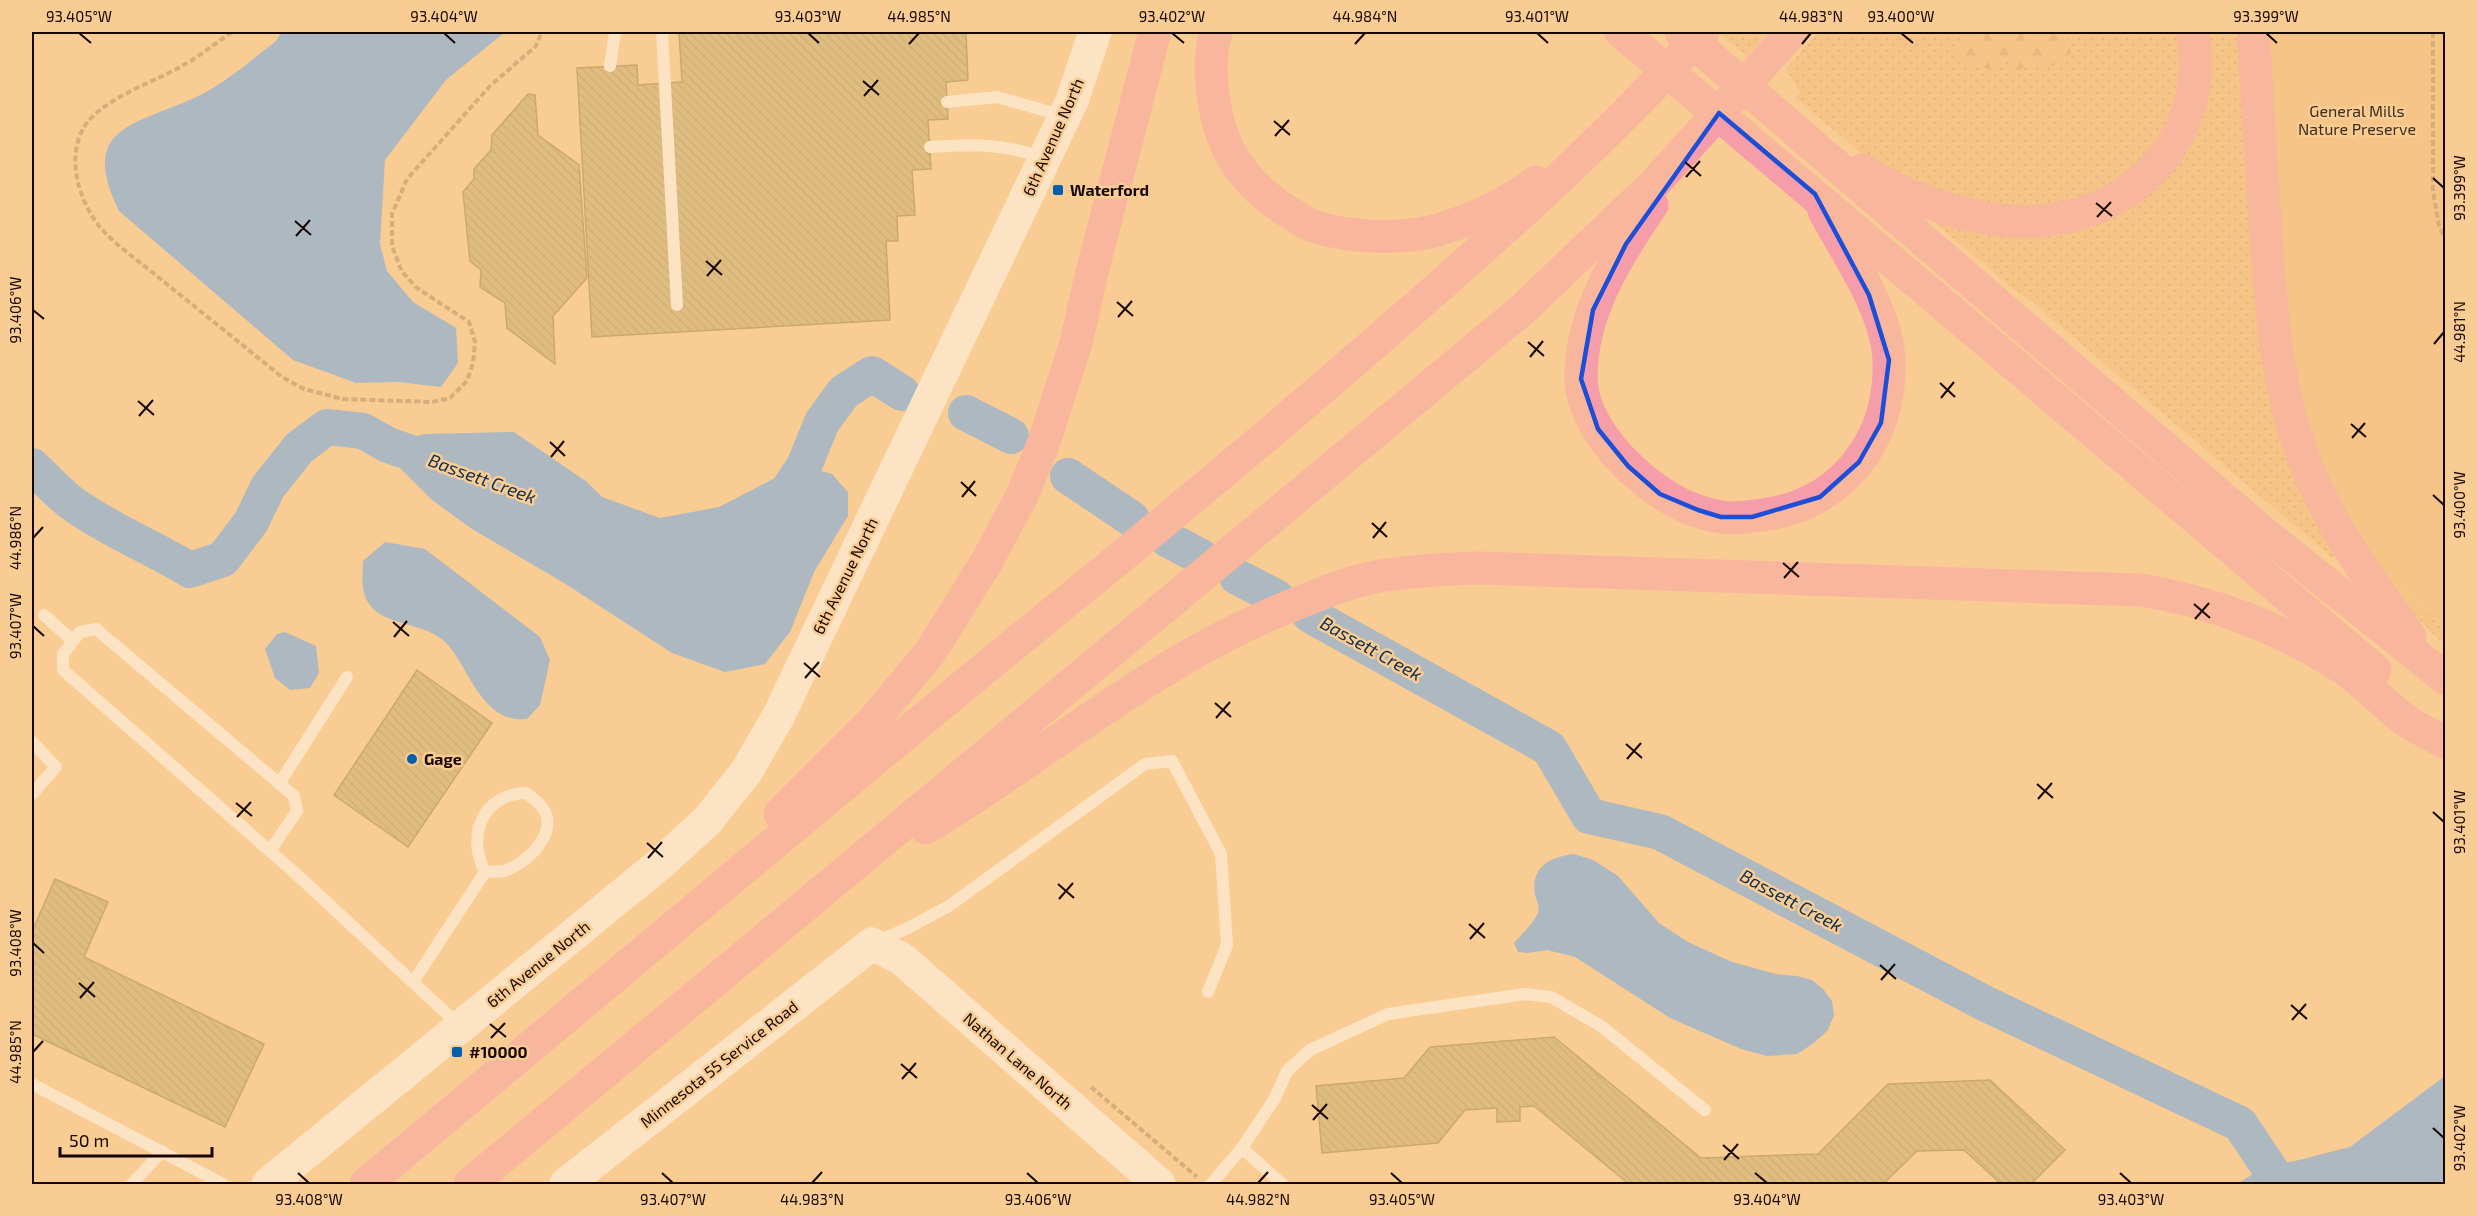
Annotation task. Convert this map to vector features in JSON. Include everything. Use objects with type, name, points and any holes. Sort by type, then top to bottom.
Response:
[{"type":"highway","points":[[663,937],[778,816],[872,722],[900,690],[950,622],[987,561],[1033,471],[1076,343],[1096,256],[1155,32]]},
{"type":"highway","points":[[1216,32],[1211,54],[1214,104],[1224,142],[1234,162],[1256,189],[1281,208],[1315,227],[1386,236],[1438,230],[1505,202],[1618,123]]},
{"type":"highway","points":[[1681,32],[2241,514],[2437,672]]},
{"type":"highway","points":[[366,1185],[886,749],[1165,522],[1361,356],[1520,217],[1618,123],[1703,32]]},
{"type":"highway","points":[[470,1185],[1523,309],[1653,185],[1790,32]]},
{"type":"highway","points":[[1807,141],[1908,195],[1946,208],[1991,219],[2017,221],[2038,221],[2079,214],[2099,207],[2133,188],[2160,164],[2172,148],[2188,114],[2193,96],[2196,61],[2193,32]]},
{"type":"highway","points":[[2253,32],[2274,328],[2280,372],[2292,424],[2313,483],[2338,531],[2437,672]]},
{"type":"highway","points":[[1624,34],[2445,727]]},
{"type":"highway","points":[[1702,132],[1626,244],[1602,286],[1591,319],[1581,379],[1584,398],[1591,415],[1614,451],[1660,494],[1681,504],[1721,518],[1776,513],[1799,506],[1820,497],[1852,469],[1872,444],[1881,423],[1888,370],[1886,340],[1869,295],[1815,194]]},
{"type":"highway","points":[[843,875],[982,794],[1153,676],[1227,634],[1269,614],[1338,587],[1374,577],[1441,570],[1479,568],[1810,578],[2140,590],[2167,594],[2248,619],[2307,648],[2341,667],[2407,721],[2445,742]]},
{"type":"street","name":"6th Avenue North","points":[[268,1185],[610,905],[700,828],[746,772],[778,717],[1065,117],[1095,32]]},
{"type":"street","name":"Minnesota 55 Service Road","points":[[566,1185],[872,944]]},
{"type":"street","name":"Nathan Lane North","points":[[872,944],[902,959],[1159,1185]]},
{"type":"lane","points":[[610,66],[615,32]]},
{"type":"lane","points":[[663,32],[677,305]]},
{"type":"lane","points":[[947,102],[997,97],[1065,117]]},
{"type":"lane","points":[[930,147],[975,144],[1018,149],[1044,159]]},
{"type":"lane","points":[[44,615],[73,641]]},
{"type":"lane","points":[[270,851],[297,811],[294,796],[96,628],[80,632],[63,654],[63,670],[270,851],[461,1027]]},
{"type":"lane","points":[[279,784],[347,677]]},
{"type":"lane","points":[[32,742],[56,767],[32,794]]},
{"type":"lane","points":[[872,944],[949,906],[1145,764],[1172,761],[1221,854],[1227,945],[1208,992]]},
{"type":"lane","points":[[510,794],[526,794],[543,807],[548,825],[540,846],[520,863],[504,871],[485,872],[477,857],[476,836],[484,817],[493,805],[510,794]]},
{"type":"lane","points":[[412,982],[485,872]]},
{"type":"lane","points":[[1211,1185],[1242,1148],[1275,1098],[1287,1071],[1310,1050],[1388,1014],[1525,994],[1551,997],[1601,1026],[1705,1110]]},
{"type":"lane","points":[[32,1084],[223,1185]]},
{"type":"lane","points":[[1242,1148],[1282,1185]]},
{"type":"lane","points":[[132,1185],[162,1151]]},
{"type":"path","points":[[232,32],[188,63],[98,112],[86,125],[78,142],[76,162],[77,184],[86,205],[100,227],[128,252],[282,377],[304,389],[342,399],[432,402],[450,398],[466,381],[473,363],[475,342],[469,322],[417,288],[402,272],[392,246],[392,214],[407,179],[490,86],[536,46],[542,32]]},
{"type":"path","points":[[2433,32],[2433,191],[2439,226],[2445,240]]},
{"type":"path","points":[[1090,1086],[1206,1185]]},
{"type":"highlighted area","points":[[1719,113],[1815,194],[1869,295],[1889,360],[1881,423],[1859,462],[1820,497],[1752,517],[1721,517],[1660,494],[1628,466],[1598,429],[1581,379],[1593,310],[1626,244]]},
{"type":"green space","points":[[1718,32],[1768,32],[1747,56]]},
{"type":"green space","points":[[1818,32],[1958,32],[1961,37],[2004,57],[2014,70],[2070,47],[2065,34],[2067,32],[2185,32],[2185,90],[2138,172],[2055,208],[1958,204],[1865,156],[1795,98],[1800,92],[1786,69]]},
{"type":"green space","points":[[1958,32],[2067,32],[2065,35],[2071,53],[2053,66],[2048,63],[2039,68],[2028,63],[2023,68],[2014,71],[2004,57],[1994,67],[1979,68],[1963,61],[1951,51],[1961,37]]},
{"type":"green space","points":[[2205,32],[2245,32],[2341,553],[2334,559],[2025,296],[2022,296],[1921,211],[1952,218],[2136,199]]},
{"type":"green space","name":"General Mills Nature Preserve","points":[[2263,32],[2445,32],[2445,630],[2374,569],[2326,488],[2290,371]]},
{"type":"green space","points":[[2374,569],[2445,630],[2445,645],[2408,609]]},
{"type":"water","points":[[282,32],[505,32],[446,80],[385,160],[380,244],[387,271],[413,302],[456,328],[458,363],[441,387],[398,382],[356,383],[293,360],[119,211],[108,181],[105,159],[111,143],[122,130],[204,93],[222,82],[275,42]]},
{"type":"water","points":[[514,432],[587,482],[602,497],[660,518],[719,507],[800,465],[832,474],[848,492],[848,516],[814,572],[790,632],[765,664],[725,672],[672,653],[564,583],[472,529],[432,500],[379,447],[424,434]]},
{"type":"water","points":[[385,542],[425,549],[540,637],[550,660],[540,705],[527,719],[512,718],[499,713],[489,705],[441,638],[423,629],[385,617],[371,607],[363,589],[363,561]]},
{"type":"water","points":[[285,632],[316,646],[319,673],[310,688],[290,690],[275,678],[265,649],[277,634]]},
{"type":"water","points":[[1574,854],[1593,860],[1618,876],[1659,923],[1688,942],[1732,962],[1776,974],[1812,980],[1832,1001],[1834,1015],[1828,1030],[1797,1054],[1767,1056],[1741,1049],[1670,1018],[1575,957],[1547,950],[1518,952],[1514,943],[1539,911],[1534,885],[1539,871],[1550,861]]},
{"type":"water","points":[[2445,1076],[2445,1179],[2437,1184],[2237,1184],[2266,1166],[2350,1147]]},
{"type":"building","points":[[679,32],[966,32],[968,80],[946,82],[948,119],[928,120],[931,169],[912,170],[915,215],[897,216],[898,241],[886,241],[890,320],[592,337],[577,68],[637,65],[638,85],[682,82]]},
{"type":"building","points":[[528,94],[535,95],[538,135],[579,165],[587,278],[553,316],[555,364],[507,328],[505,303],[480,287],[481,270],[470,261],[463,192],[474,179],[474,169],[491,150],[492,135]]},
{"type":"building","name":"Gage","points":[[417,670],[492,723],[408,847],[334,795]]},
{"type":"building","points":[[55,879],[108,902],[84,957],[264,1044],[225,1127],[32,1034],[32,932]]},
{"type":"building","points":[[1554,1037],[1701,1158],[1818,1154],[1888,1084],[1990,1080],[2065,1150],[2031,1184],[2001,1184],[1964,1150],[1917,1151],[1883,1184],[1629,1184],[1534,1106],[1520,1107],[1520,1121],[1497,1122],[1497,1108],[1465,1110],[1438,1143],[1322,1153],[1316,1086],[1404,1078],[1430,1047]]},
{"type":"waterway","name":"Bassett Creek","points":[[777,507],[804,466],[822,422],[844,392],[872,374],[902,393]]},
{"type":"waterway","name":"Bassett Creek","points":[[966,413],[1011,436]]},
{"type":"waterway","name":"Bassett Creek","points":[[32,466],[73,504],[190,570],[223,559],[251,522],[268,487],[299,448],[327,427],[363,431],[388,445],[434,461]]},
{"type":"waterway","name":"Bassett Creek","points":[[1068,476],[1132,519]]},
{"type":"waterway","name":"Bassett Creek","points":[[1167,539],[1201,557]]},
{"type":"waterway","name":"Bassett Creek","points":[[1237,577],[1276,597]]},
{"type":"waterway","name":"Bassett Creek","points":[[1310,615],[1549,748],[1589,816],[1660,832],[1984,1003],[2240,1124],[2280,1184]]},
{"type":"place","name":"Waterford","points":[[1058,190]]},
{"type":"place","name":"Gage","points":[[412,759]]},
{"type":"place","name":"#10000","points":[[457,1052]]}]
